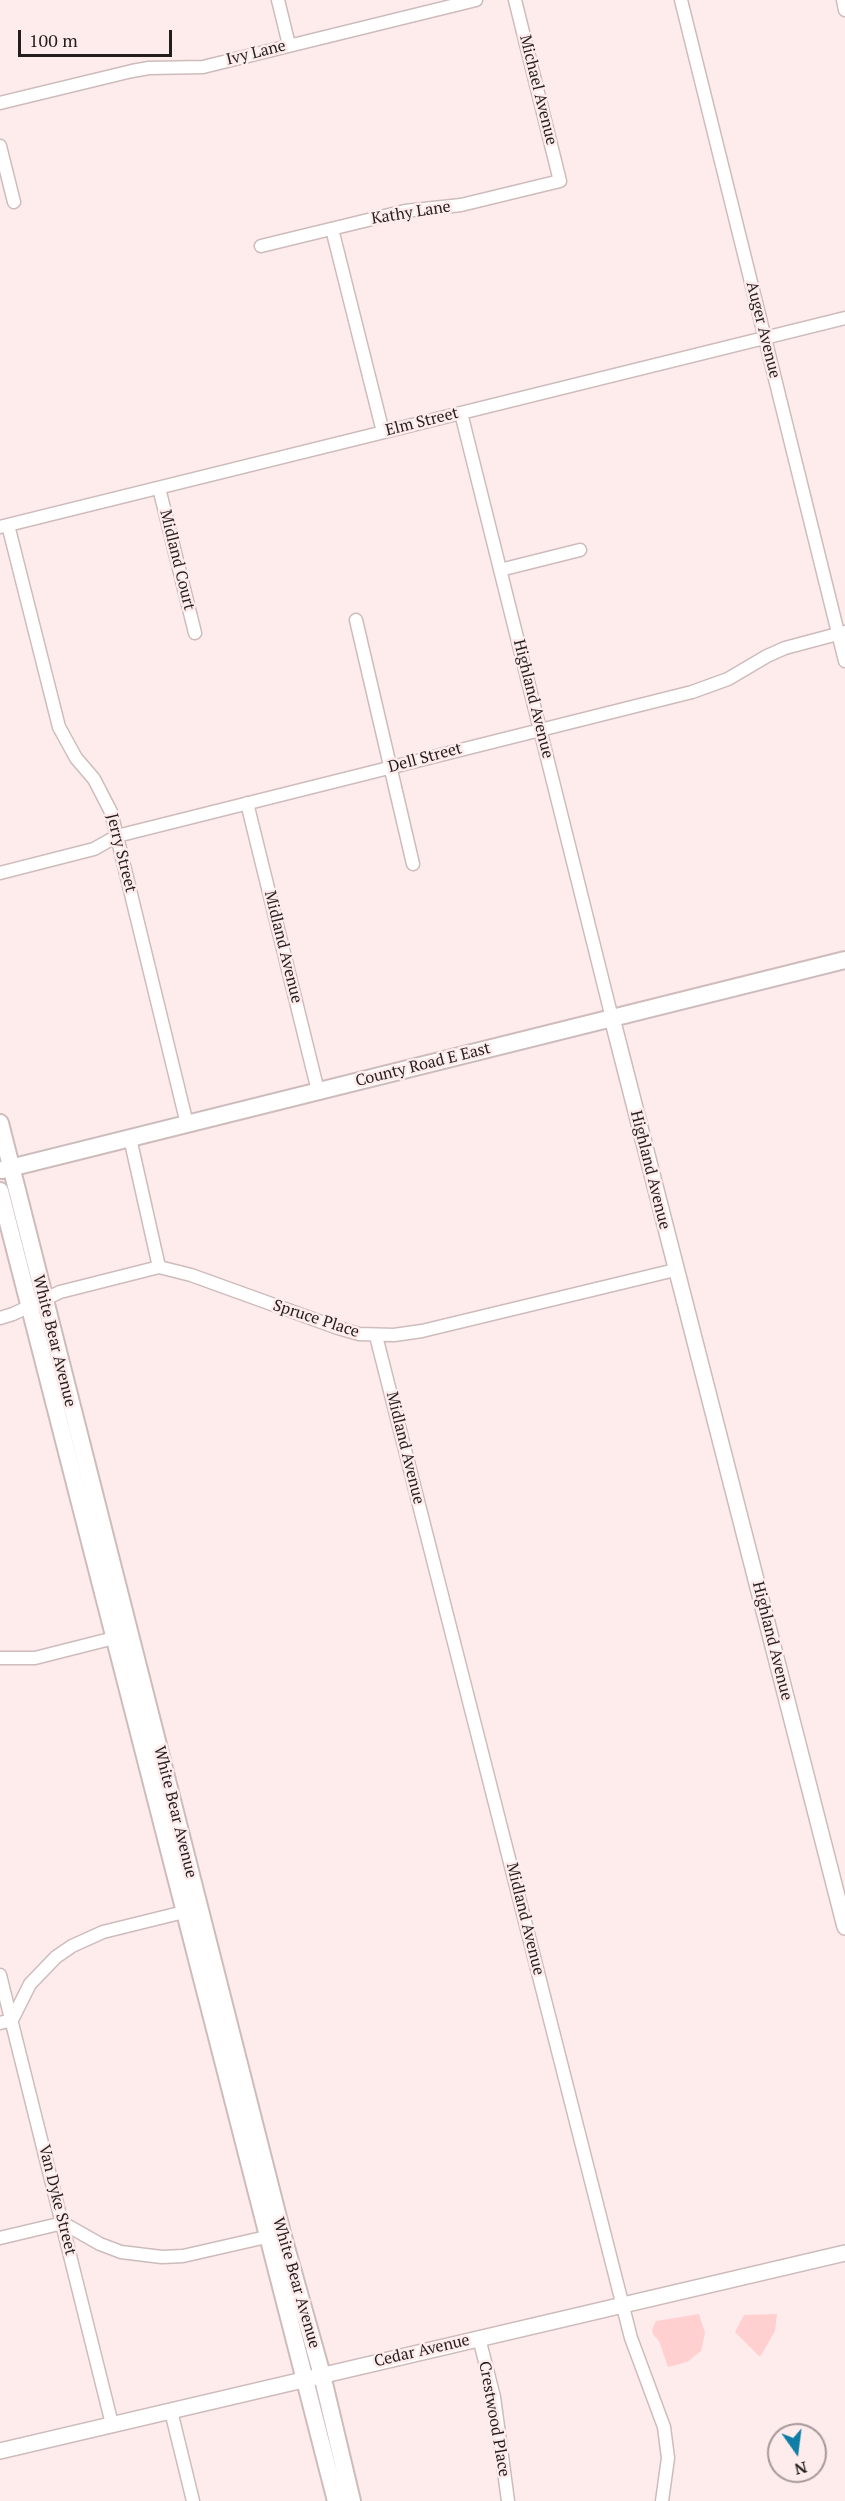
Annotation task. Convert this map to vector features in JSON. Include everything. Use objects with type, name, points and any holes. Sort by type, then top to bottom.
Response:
[{"type":"main road","name":"County Road E East","points":[[6,1169],[845,960]]},
{"type":"main road","name":"White Bear Avenue","points":[[0,1123],[6,1169],[37,1302],[275,2235],[304,2379],[336,2501]]},
{"type":"main road","name":"White Bear Avenue","points":[[0,1191],[37,1302]]},
{"type":"main road","name":"White Bear Avenue","points":[[275,2235],[322,2375],[352,2501]]},
{"type":"street","points":[[278,0],[289,45]]},
{"type":"street","name":"Ivy Lane","points":[[0,103],[132,70],[203,67],[476,0]]},
{"type":"street","name":"Michael Avenue","points":[[515,0],[560,181]]},
{"type":"street","name":"Auger Avenue","points":[[681,0],[764,338],[842,633],[845,661]]},
{"type":"street","points":[[843,0],[845,10]]},
{"type":"street","points":[[0,146],[14,202]]},
{"type":"street","name":"Kathy Lane","points":[[261,246],[405,211],[461,205],[560,181]]},
{"type":"street","points":[[332,229],[383,432]]},
{"type":"street","name":"Elm Street","points":[[4,526],[845,318]]},
{"type":"street","name":"Highland Avenue","points":[[461,413],[675,1270],[845,1927]]},
{"type":"street","name":"Midland Court","points":[[159,488],[195,633]]},
{"type":"street","name":"Jerry Street","points":[[4,526],[58,727],[67,744],[104,795],[111,812],[187,1124]]},
{"type":"street","points":[[500,570],[580,550]]},
{"type":"street","points":[[356,620],[413,864]]},
{"type":"street","name":"Dell Street","points":[[0,873],[94,849],[117,836],[710,687],[785,648],[842,633]]},
{"type":"street","name":"Midland Avenue","points":[[247,803],[318,1091]]},
{"type":"street","points":[[130,1138],[159,1267]]},
{"type":"street","name":"Spruce Place","points":[[0,1318],[60,1292],[159,1267],[191,1275],[338,1329],[376,1336],[422,1331],[675,1270]]},
{"type":"street","name":"Midland Avenue","points":[[376,1336],[631,2338],[668,2441],[662,2501]]},
{"type":"street","points":[[0,1658],[35,1658],[122,1636]]},
{"type":"street","points":[[6,2021],[30,1984],[49,1963],[72,1946],[103,1932],[193,1910]]},
{"type":"street","name":"Van Dyke Street","points":[[0,1975],[6,2021],[63,2223],[112,2424]]},
{"type":"street","points":[[0,2238],[63,2223],[100,2244],[121,2252],[162,2257],[183,2256],[275,2235]]},
{"type":"street","name":"Cedar Avenue","points":[[0,2451],[845,2253]]},
{"type":"street","name":"Crestwood Place","points":[[479,2337],[494,2397],[508,2501]]},
{"type":"street","points":[[171,2411],[193,2501]]},
{"type":"shaded area","points":[[699,2314],[705,2333],[701,2351],[687,2362],[668,2367],[659,2341],[653,2334],[652,2330],[656,2321]]},
{"type":"shaded area","points":[[777,2314],[775,2331],[760,2357],[735,2332],[744,2315]]}]
